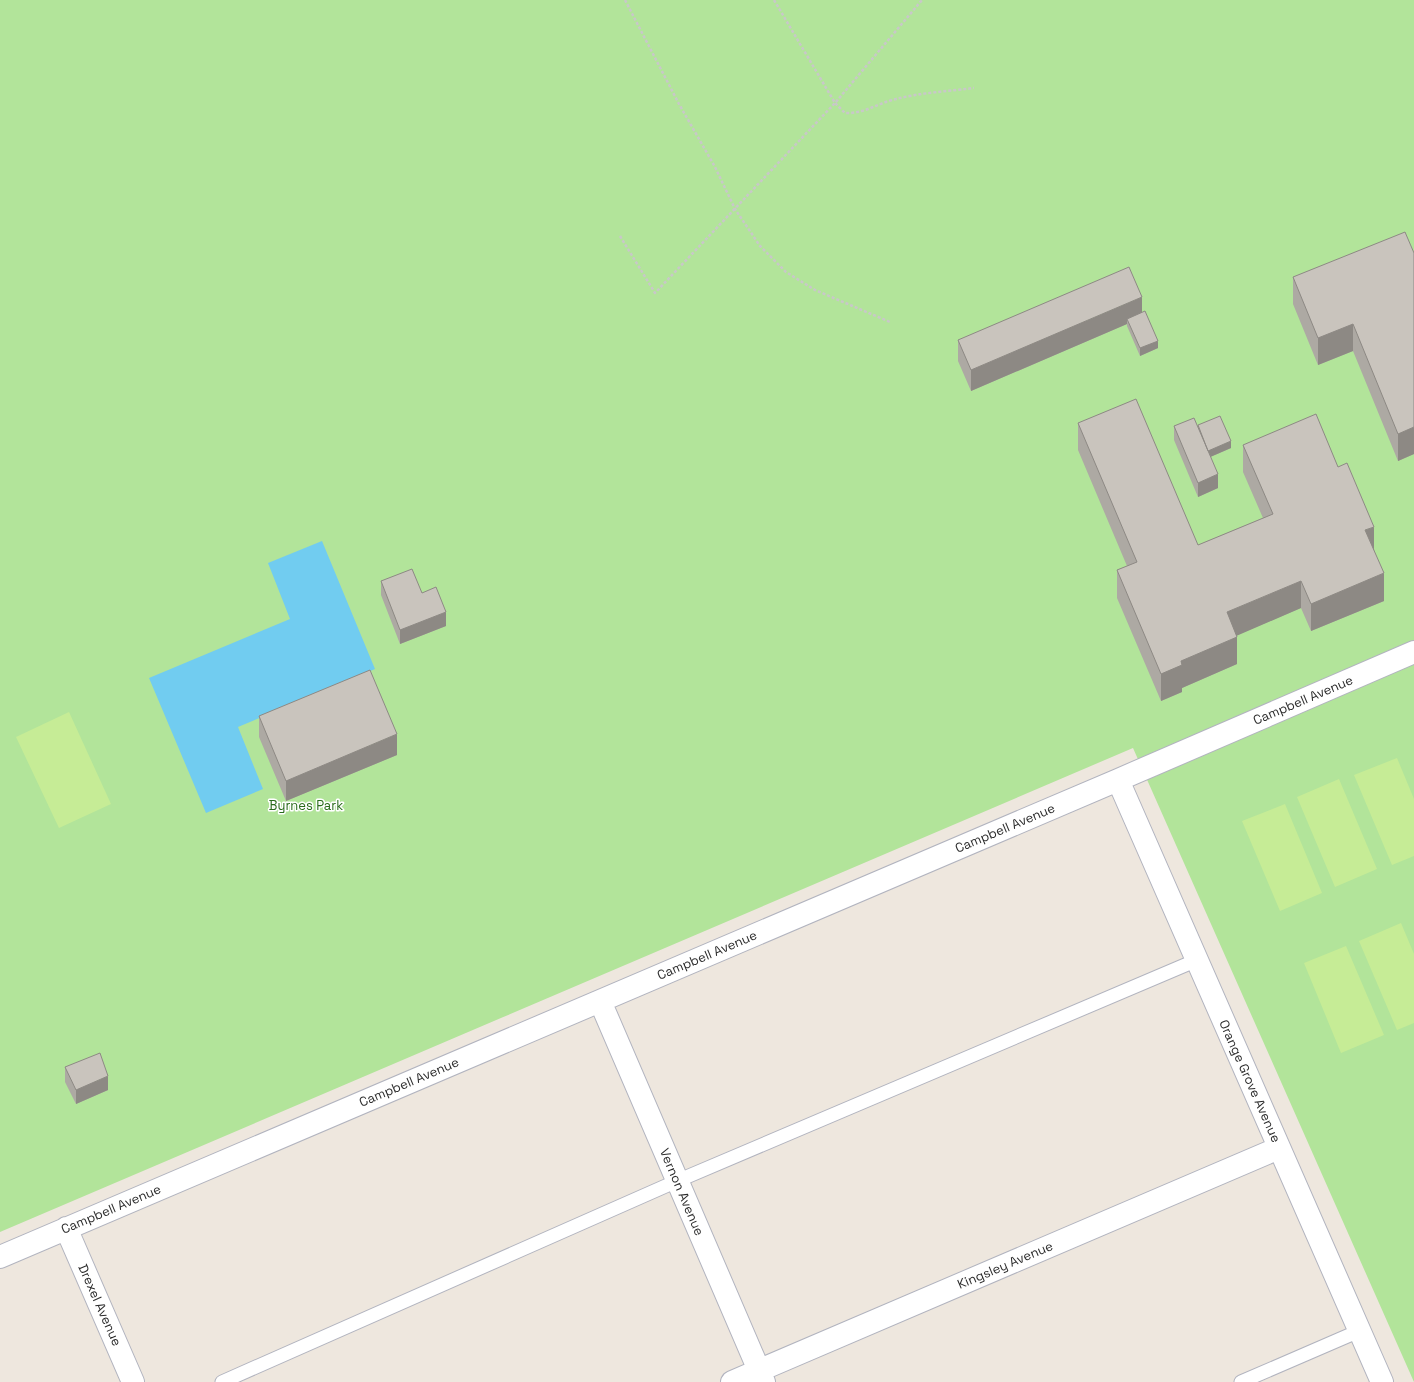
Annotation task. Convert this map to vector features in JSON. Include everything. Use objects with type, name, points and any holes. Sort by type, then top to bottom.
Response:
[{"type":"street","name":"Campbell Avenue","points":[[0,1257],[1118,780],[1414,652]]},
{"type":"street","name":"Orange Grove Avenue","points":[[1118,780],[1382,1382]]},
{"type":"street","name":"Vernon Avenue","points":[[600,1001],[762,1376]]},
{"type":"street","name":"Kingsley Avenue","points":[[732,1382],[762,1376],[1279,1148]]},
{"type":"street","name":"Drexel Avenue","points":[[66,1228],[133,1382]]},
{"type":"lane","points":[[222,1382],[677,1181],[1197,960]]},
{"type":"lane","points":[[1241,1382],[1359,1331]]},
{"type":"path","points":[[625,0],[679,104],[715,167],[735,209],[760,246],[786,272],[815,290],[890,322]]},
{"type":"path","points":[[774,0],[835,103],[845,114],[855,114],[896,99],[974,88]]},
{"type":"path","points":[[620,236],[655,293],[835,103],[922,0]]},
{"type":"green space","name":"Byrnes Park","points":[[0,0],[1414,0],[1414,1382],[1133,748],[0,1232]]},
{"type":"green space","points":[[69,712],[111,804],[59,828],[16,737]]},
{"type":"green space","points":[[1397,758],[1414,799],[1414,856],[1392,865],[1354,775]]},
{"type":"green space","points":[[1339,779],[1377,869],[1335,887],[1297,797]]},
{"type":"green space","points":[[1285,804],[1322,893],[1280,911],[1242,821]]},
{"type":"green space","points":[[1401,923],[1414,954],[1414,1023],[1397,1030],[1359,941]]},
{"type":"green space","points":[[1346,946],[1384,1035],[1341,1053],[1304,963]]},
{"type":"water","points":[[322,541],[375,669],[238,727],[263,789],[206,813],[149,678],[290,619],[268,563]]},
{"type":"building","points":[[1405,232],[1414,253],[1414,427],[1398,434],[1353,324],[1318,338],[1293,277]]},
{"type":"building","points":[[1129,267],[1142,297],[971,370],[958,340]]},
{"type":"building","points":[[1145,311],[1158,341],[1140,348],[1127,319]]},
{"type":"building","points":[[1136,399],[1198,545],[1273,514],[1243,445],[1316,414],[1338,467],[1347,463],[1374,527],[1365,530],[1384,573],[1311,604],[1301,581],[1227,612],[1237,637],[1181,661],[1182,665],[1161,674],[1117,570],[1137,562],[1078,423]]},
{"type":"building","points":[[1220,416],[1231,441],[1208,451],[1198,425]]},
{"type":"building","points":[[1194,418],[1218,474],[1198,483],[1174,426]]},
{"type":"building","points":[[412,569],[422,593],[436,587],[446,612],[400,630],[381,581]]},
{"type":"building","points":[[370,670],[397,734],[286,781],[259,716]]},
{"type":"building","points":[[100,1053],[108,1076],[76,1090],[65,1067]]}]
